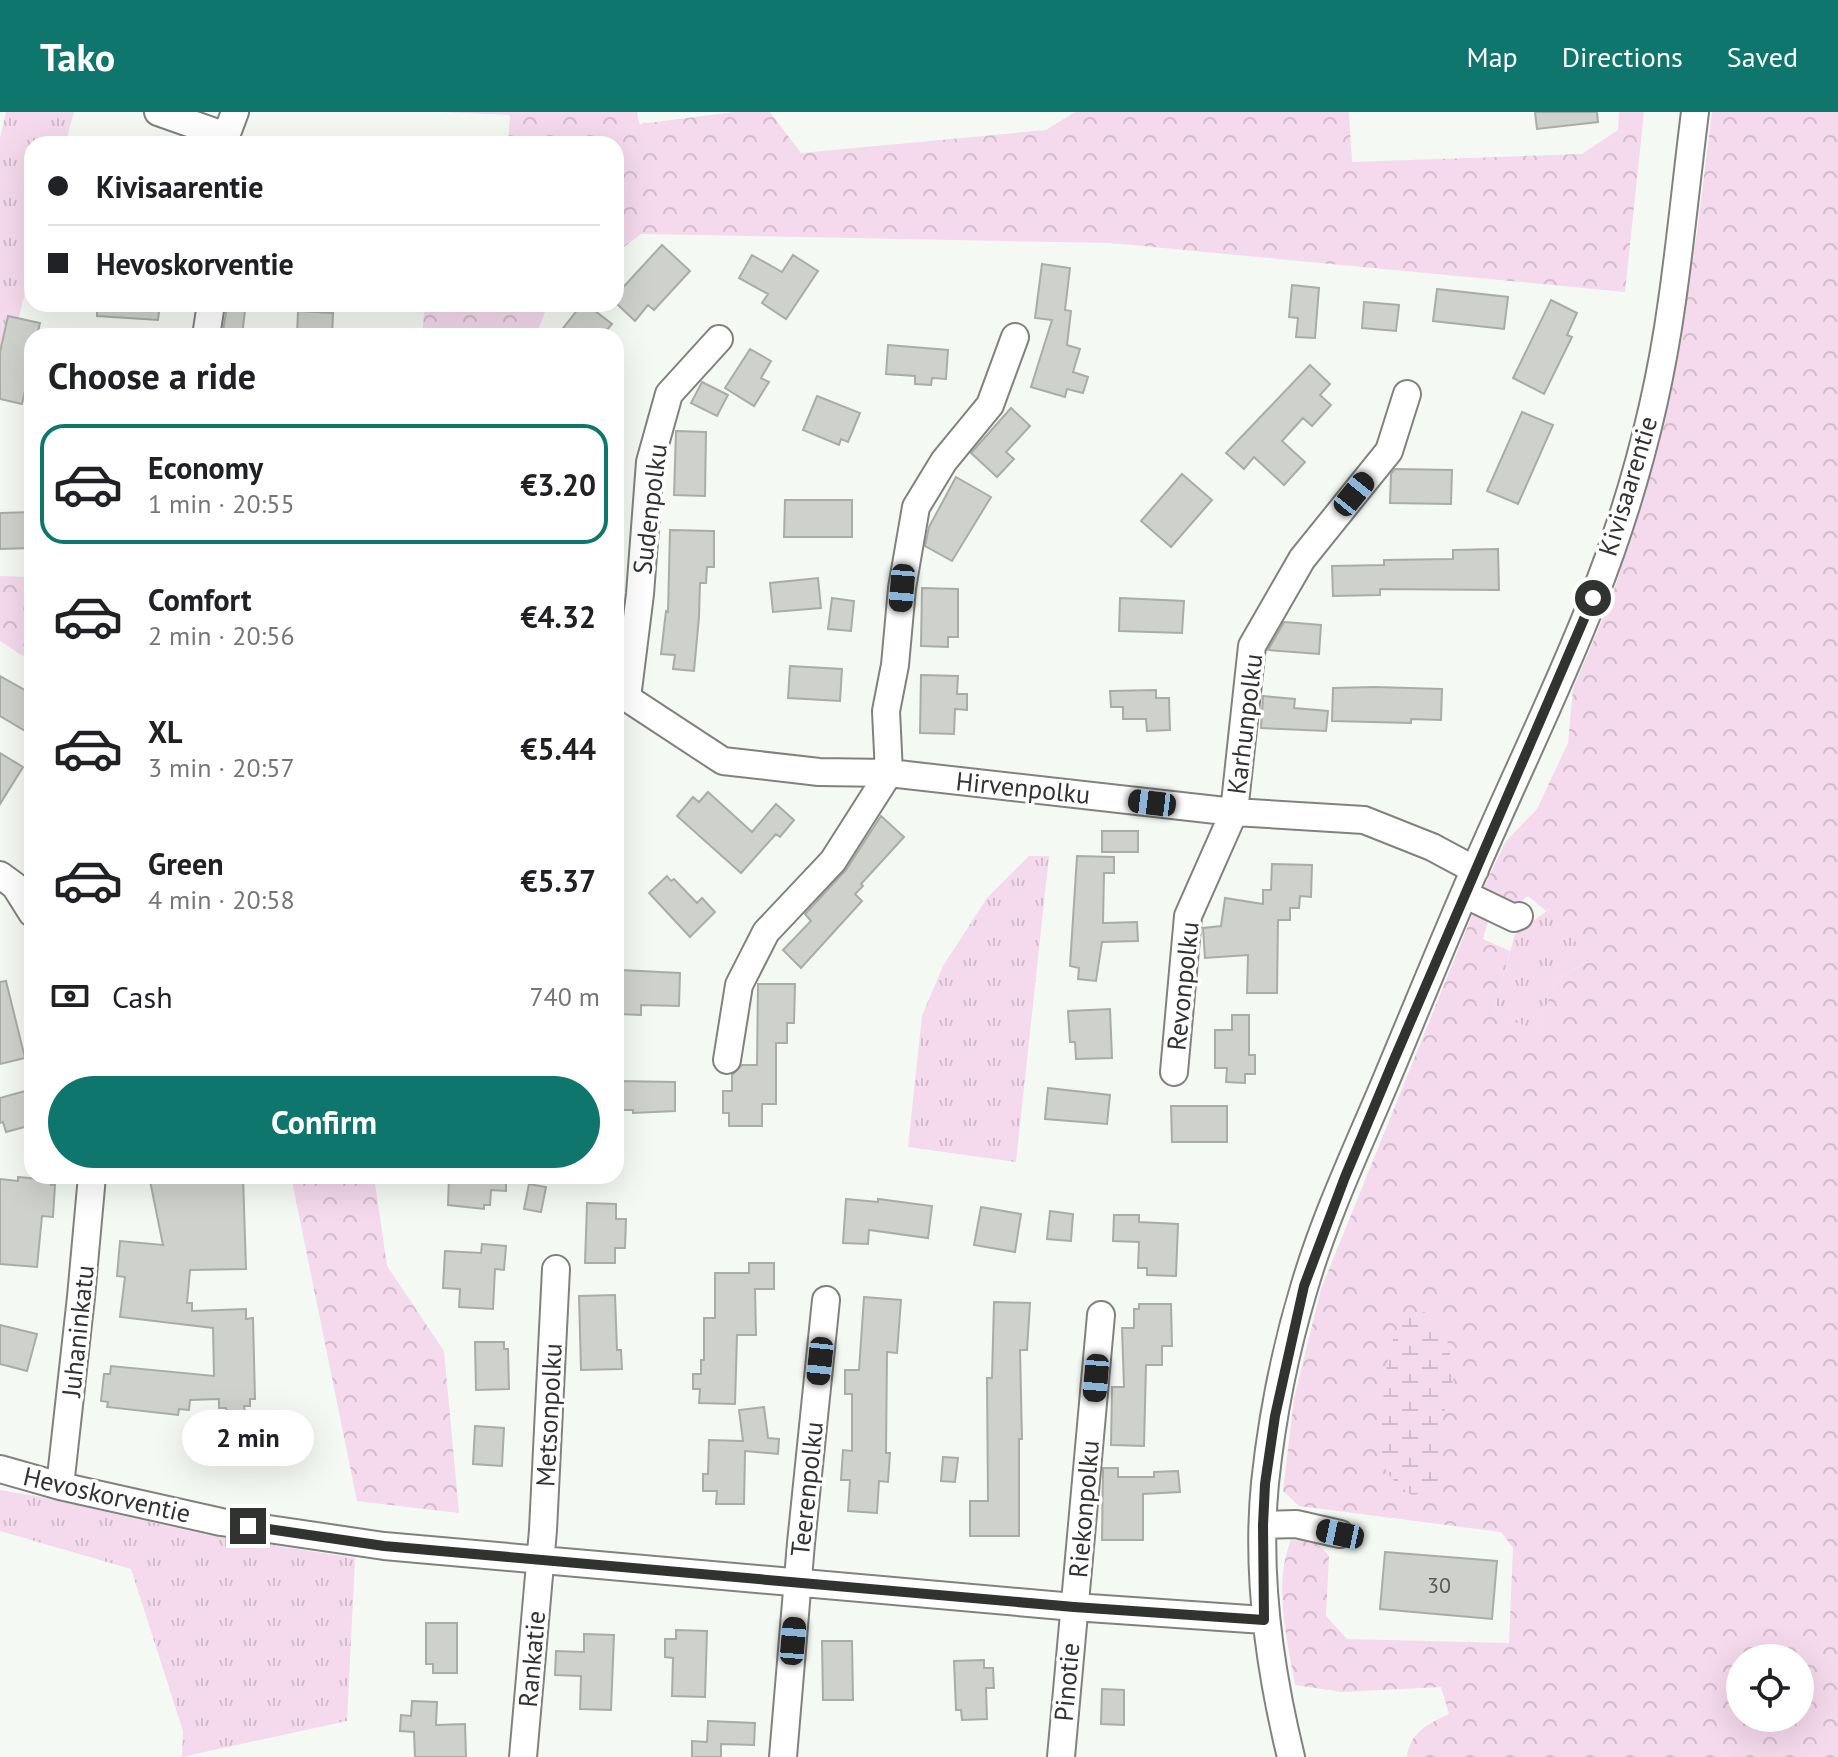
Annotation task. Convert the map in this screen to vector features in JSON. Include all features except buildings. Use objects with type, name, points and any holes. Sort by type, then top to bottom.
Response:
[{"type":"street","points":[[158,112],[229,131]]},
{"type":"street","name":"Kivisaarentie","points":[[1291,1757],[1277,1699],[1264,1620],[1263,1525],[1265,1484],[1275,1416],[1304,1286],[1345,1177],[1464,894],[1588,612],[1630,492],[1653,403],[1672,304],[1695,112]]},
{"type":"street","points":[[727,1060],[739,985],[766,932],[833,861],[889,773],[886,711],[916,507],[944,461],[990,405],[1015,337]]},
{"type":"street","name":"Sudenpolku","points":[[624,693],[640,594],[650,462],[669,394],[719,339]]},
{"type":"street","name":"Karhunpolku","points":[[1234,812],[1252,646],[1302,559],[1389,451],[1407,394]]},
{"type":"street","name":"Hirvenpolku","points":[[624,706],[723,761],[819,772],[889,773],[1234,812],[1364,820],[1432,847],[1475,870]]},
{"type":"street","name":"Revonpolku","points":[[1174,1072],[1188,916],[1234,812]]},
{"type":"street","points":[[0,875],[15,886],[24,900]]},
{"type":"street","points":[[1464,894],[1514,918],[1519,916]]},
{"type":"street","name":"Juhaninkatu","points":[[60,1486],[91,1184]]},
{"type":"street","name":"Metsonpolku","points":[[541,1560],[556,1269]]},
{"type":"street","name":"Teerenpolku","points":[[783,1757],[826,1300]]},
{"type":"street","name":"Riekonpolku","points":[[1074,1607],[1101,1315]]},
{"type":"street","name":"Hevoskorventie","points":[[0,1469],[60,1486],[221,1522],[384,1546],[1074,1607],[1264,1620]]},
{"type":"street","points":[[1263,1525],[1296,1524],[1340,1534]]},
{"type":"street","name":"Rankatie","points":[[523,1757],[541,1560]]},
{"type":"street","name":"Pinotie","points":[[1061,1757],[1074,1607]]},
{"type":"green space","points":[[6,112],[74,112],[67,136],[24,136],[24,297],[0,395],[0,138]]},
{"type":"green space","points":[[442,112],[637,112],[639,124],[735,112],[770,112],[801,153],[1046,130],[1075,112],[1349,112],[1352,162],[1582,154],[1618,130],[1619,112],[1644,112],[1625,292],[1111,243],[641,234],[624,247],[624,136],[509,136],[510,115]]},
{"type":"green space","points":[[1712,112],[1838,112],[1838,1757],[1407,1757],[1416,1735],[1427,1725],[1449,1714],[1441,1687],[1342,1692],[1295,1685],[1282,1594],[1291,1540],[1315,1541],[1329,1556],[1326,1616],[1347,1639],[1509,1643],[1513,1548],[1501,1532],[1299,1506],[1283,1491],[1294,1399],[1321,1289],[1474,911],[1489,918],[1483,939],[1510,951],[1493,1014],[1537,1030],[1556,980],[1588,961],[1553,907],[1546,911],[1528,896],[1516,903],[1505,904],[1481,893],[1506,841],[1537,809],[1568,743],[1573,689],[1612,597],[1650,472],[1697,233]]},
{"type":"green space","points":[[424,312],[545,312],[539,328],[423,328]]},
{"type":"green space","points":[[0,576],[24,577],[24,657],[0,641]]},
{"type":"green space","points":[[1029,856],[1049,856],[1016,1162],[908,1147],[922,1016],[943,966],[987,898]]},
{"type":"green space","points":[[1584,884],[1619,942],[1556,980],[1537,1031],[1493,1014],[1515,934]]},
{"type":"green space","points":[[293,1184],[375,1184],[387,1266],[444,1351],[459,1513],[357,1501]]},
{"type":"green space","points":[[1424,1312],[1440,1321],[1447,1339],[1454,1377],[1441,1423],[1439,1450],[1442,1475],[1429,1492],[1412,1495],[1391,1477],[1382,1460],[1383,1402],[1388,1361],[1398,1329],[1408,1318]]},
{"type":"green space","points":[[0,1490],[207,1535],[355,1558],[347,1721],[182,1757],[183,1731],[131,1569],[0,1531]]},
{"type":"route","points":[[248,1526],[384,1546],[1074,1607],[1264,1620],[1265,1484],[1275,1416],[1304,1286],[1393,1062],[1593,598]]}]
